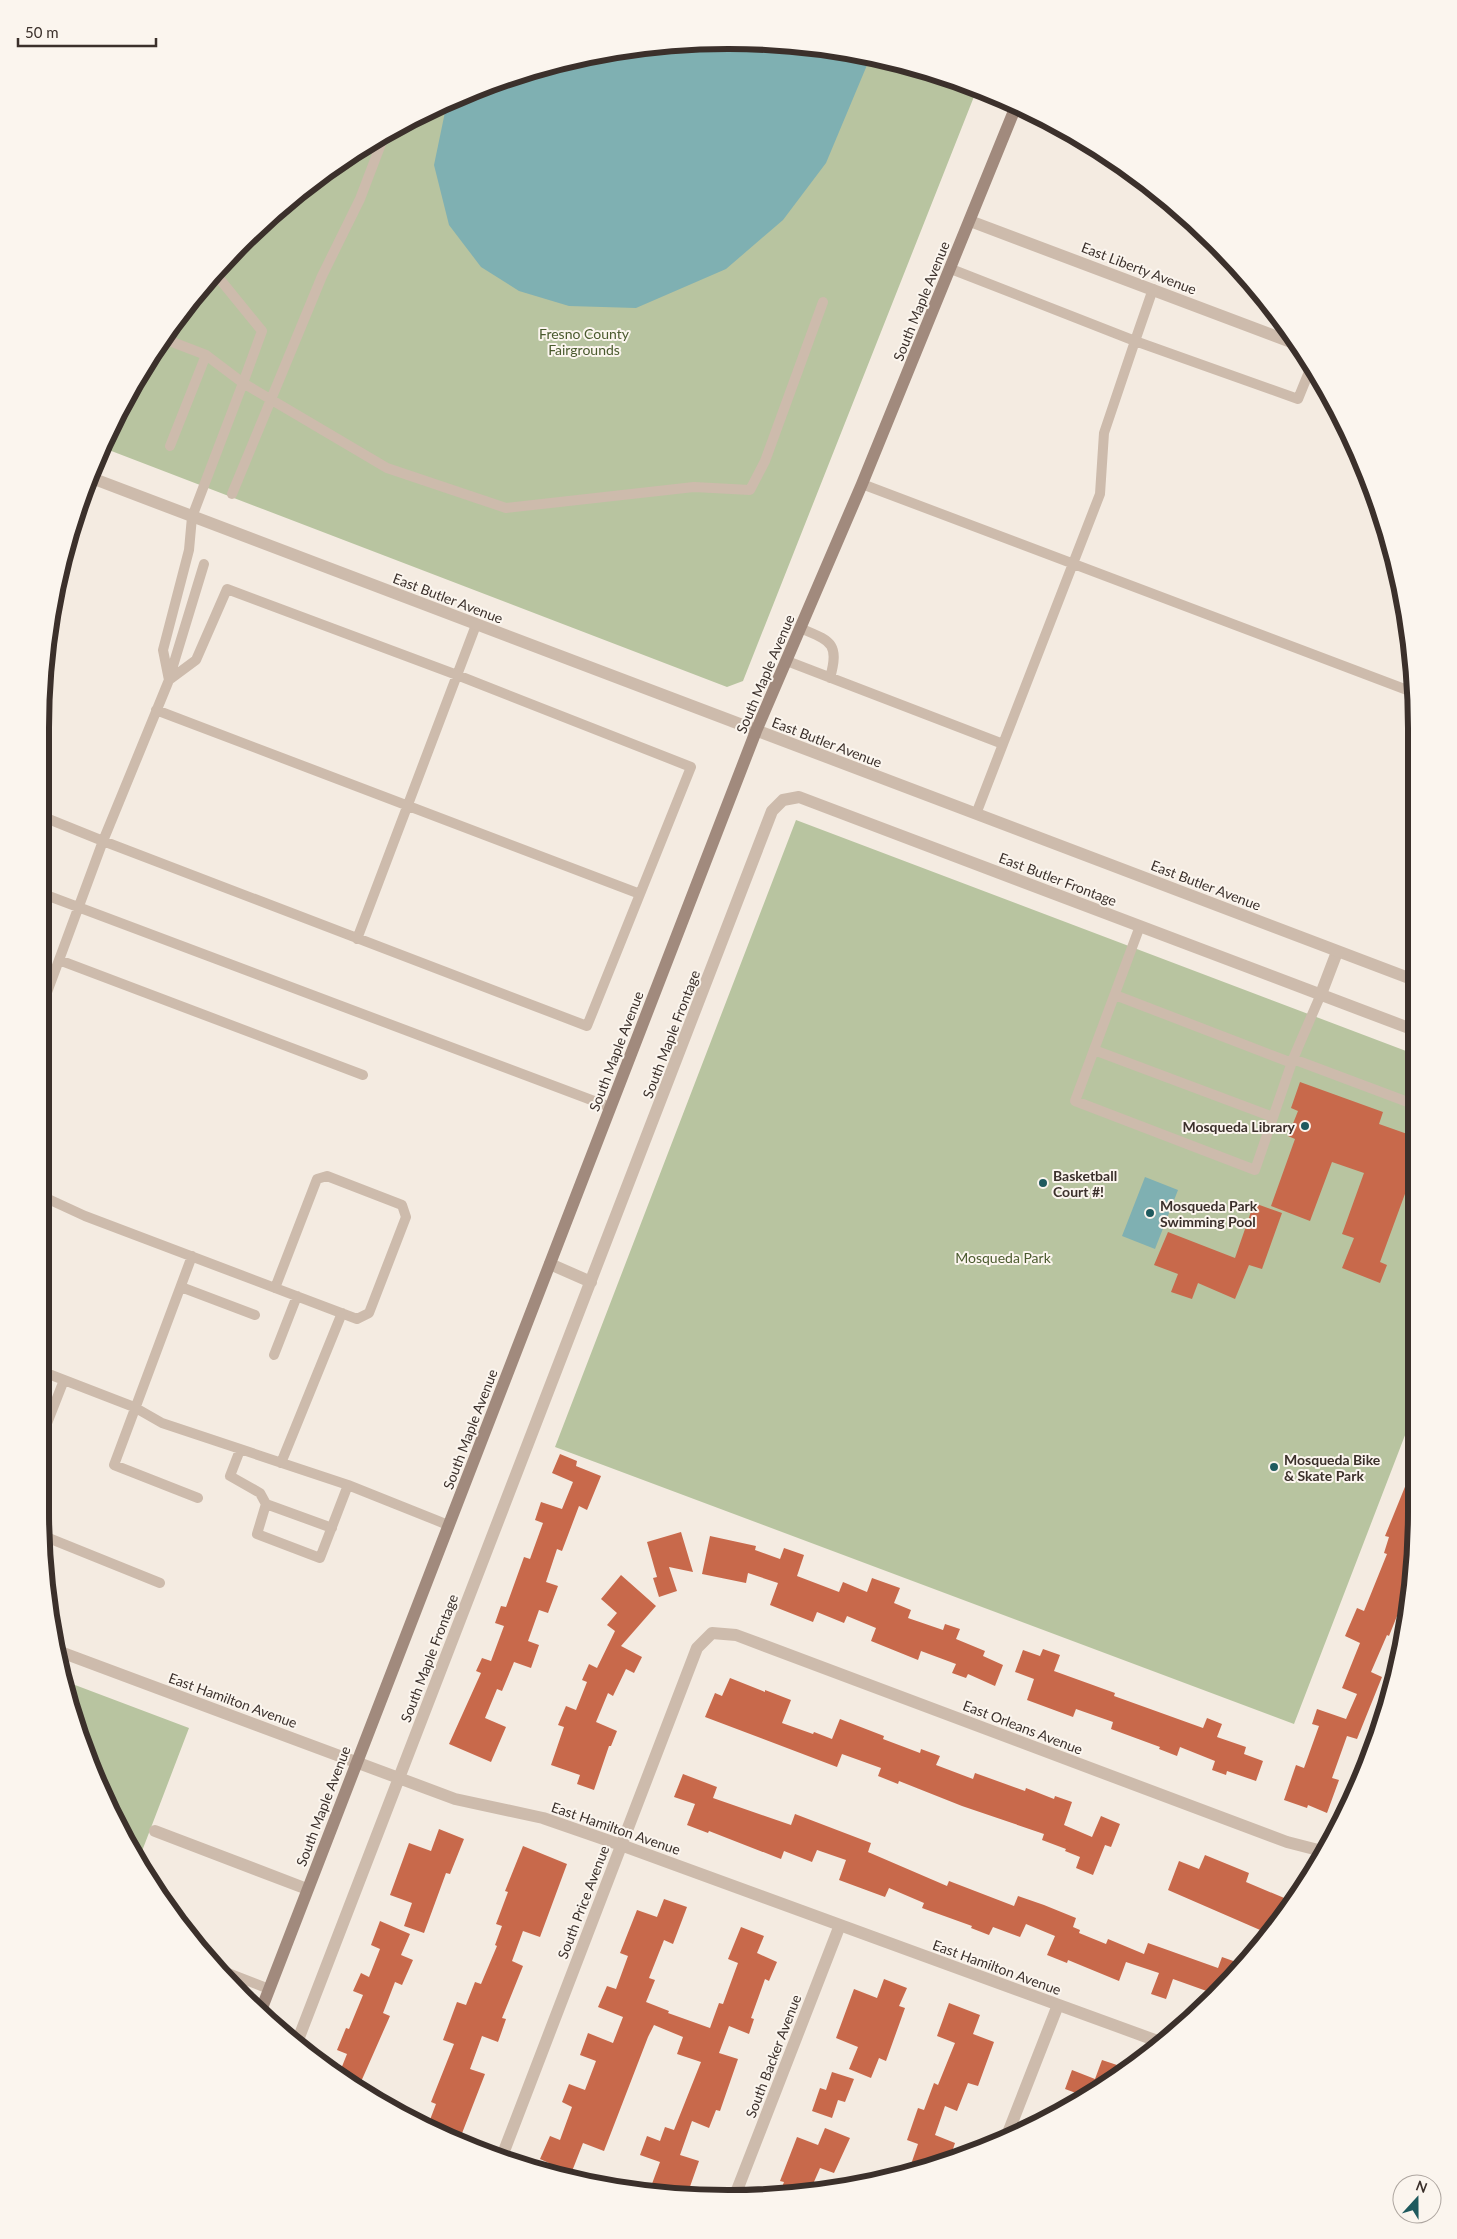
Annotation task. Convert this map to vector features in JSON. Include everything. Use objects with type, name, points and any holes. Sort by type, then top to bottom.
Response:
[{"type":"main road","name":"South Maple Avenue","points":[[263,2005],[756,731],[862,484],[1014,112]]},
{"type":"street","name":"East Liberty Avenue","points":[[970,221],[1286,340]]},
{"type":"street","name":"East Butler Avenue","points":[[96,480],[1408,978]]},
{"type":"street","name":"East Butler Frontage","points":[[783,800],[799,797],[1408,1028]]},
{"type":"street","name":"South Maple Frontage","points":[[299,2037],[772,811],[783,800]]},
{"type":"street","points":[[1321,994],[1337,952]]},
{"type":"street","points":[[550,1264],[591,1282]]},
{"type":"street","name":"South Price Avenue","points":[[504,2152],[697,1648],[712,1632]]},
{"type":"street","name":"East Orleans Avenue","points":[[712,1632],[736,1635],[1287,1842],[1317,1850]]},
{"type":"street","name":"East Hamilton Avenue","points":[[64,1653],[455,1799],[543,1818],[1155,2039]]},
{"type":"street","points":[[154,1831],[307,1888]]},
{"type":"street","name":"South Backer Avenue","points":[[737,2190],[840,1925]]},
{"type":"street","points":[[1009,2129],[1058,2005]]},
{"type":"lane","points":[[232,494],[322,276],[360,199],[381,145]]},
{"type":"lane","points":[[951,269],[1135,341],[1298,398],[1308,373]]},
{"type":"lane","points":[[169,680],[163,650],[189,550],[192,517],[262,331],[219,278]]},
{"type":"lane","points":[[976,814],[1100,494],[1104,433],[1153,289]]},
{"type":"lane","points":[[170,341],[206,355],[243,383],[387,468],[506,508],[694,487],[750,490],[765,461],[823,302]]},
{"type":"lane","points":[[170,446],[206,355]]},
{"type":"lane","points":[[862,484],[1407,690]]},
{"type":"lane","points":[[49,987],[103,841],[169,680],[204,564]]},
{"type":"lane","points":[[49,819],[587,1026],[691,767],[457,675],[227,589],[196,660],[169,680]]},
{"type":"lane","points":[[357,939],[476,625]]},
{"type":"lane","points":[[800,628],[827,640],[831,645],[834,665],[830,678]]},
{"type":"lane","points":[[786,661],[1003,744]]},
{"type":"lane","points":[[156,710],[640,894]]},
{"type":"lane","points":[[49,896],[610,1107]]},
{"type":"lane","points":[[1140,926],[1075,1101],[1255,1170],[1292,1061],[1321,994]]},
{"type":"lane","points":[[59,960],[363,1075]]},
{"type":"lane","points":[[1115,995],[1408,1102]]},
{"type":"lane","points":[[1094,1050],[1273,1117]]},
{"type":"lane","points":[[49,1199],[85,1216],[192,1256],[275,1288],[357,1319],[369,1313],[406,1217],[402,1205],[327,1176],[317,1179],[275,1288]]},
{"type":"lane","points":[[192,1256],[134,1407],[114,1465],[198,1498]]},
{"type":"lane","points":[[180,1287],[255,1315]]},
{"type":"lane","points":[[274,1355],[297,1296]]},
{"type":"lane","points":[[281,1463],[342,1313]]},
{"type":"lane","points":[[49,1374],[134,1407],[162,1423],[348,1484],[448,1526]]},
{"type":"lane","points":[[49,1418],[64,1380]]},
{"type":"lane","points":[[240,1450],[230,1476],[260,1493],[266,1504],[332,1528]]},
{"type":"lane","points":[[266,1504],[257,1534],[320,1558],[348,1484]]},
{"type":"lane","points":[[50,1538],[160,1583]]},
{"type":"lane","points":[[232,1975],[269,1989]]},
{"type":"green space","name":"Fresno County Fairgrounds","points":[[728,49],[773,50],[861,62],[904,72],[975,95],[743,681],[727,687],[109,450],[140,389],[163,351],[217,280],[248,248],[280,217],[351,163],[428,119],[468,100],[553,72],[596,62],[684,50]]},
{"type":"green space","name":"Mosqueda Park","points":[[796,820],[1408,1052],[1408,1427],[1294,1724],[555,1447]]},
{"type":"green space","points":[[75,1685],[189,1728],[141,1852],[100,1771],[73,1690]]},
{"type":"water","points":[[684,50],[773,50],[868,64],[826,163],[783,220],[726,269],[636,308],[569,306],[519,291],[481,267],[449,225],[434,165],[445,112],[468,100],[553,72],[596,62],[640,55]]},
{"type":"water","name":"Mosqueda Park Swimming Pool","points":[[1145,1177],[1178,1190],[1155,1249],[1122,1236]]},
{"type":"building","points":[[1300,1082],[1383,1112],[1379,1124],[1408,1134],[1408,1186],[1380,1262],[1387,1265],[1380,1283],[1342,1268],[1354,1238],[1342,1234],[1364,1173],[1332,1162],[1310,1221],[1271,1206],[1295,1139],[1288,1136],[1298,1111],[1291,1108]]},
{"type":"building","points":[[1254,1203],[1282,1213],[1262,1269],[1249,1265],[1235,1299],[1198,1283],[1192,1299],[1171,1292],[1178,1274],[1154,1265],[1168,1232],[1235,1258]]},
{"type":"building","points":[[560,1454],[577,1461],[576,1466],[601,1476],[587,1510],[579,1506],[562,1551],[557,1549],[546,1582],[558,1586],[548,1613],[539,1610],[528,1641],[539,1645],[531,1668],[514,1662],[502,1691],[497,1689],[485,1718],[506,1727],[491,1762],[449,1744],[481,1673],[476,1671],[482,1658],[491,1661],[504,1626],[495,1623],[501,1606],[506,1607],[524,1557],[530,1559],[543,1523],[535,1520],[541,1502],[562,1509],[573,1482],[552,1473]]},
{"type":"building","points":[[1408,1479],[1407,1555],[1401,1606],[1371,1672],[1382,1677],[1357,1739],[1347,1736],[1332,1778],[1339,1780],[1327,1813],[1308,1805],[1307,1808],[1284,1800],[1296,1765],[1304,1768],[1319,1726],[1312,1724],[1317,1709],[1346,1719],[1357,1694],[1342,1688],[1360,1643],[1345,1636],[1357,1608],[1364,1611],[1387,1554],[1384,1553],[1389,1537],[1385,1536]]},
{"type":"building","points":[[681,1532],[693,1572],[669,1567],[677,1591],[659,1597],[653,1578],[657,1577],[647,1542]]},
{"type":"building","points":[[710,1536],[756,1546],[755,1550],[780,1559],[784,1548],[804,1555],[797,1576],[839,1592],[843,1582],[867,1592],[872,1578],[900,1588],[894,1603],[911,1610],[908,1618],[943,1630],[945,1624],[960,1629],[956,1639],[985,1651],[983,1656],[1003,1665],[995,1686],[968,1674],[966,1678],[952,1673],[956,1664],[921,1651],[918,1660],[871,1641],[876,1628],[847,1616],[844,1623],[817,1612],[813,1622],[770,1605],[778,1583],[748,1573],[746,1583],[702,1574]]},
{"type":"building","points":[[621,1575],[656,1606],[621,1646],[642,1657],[634,1673],[626,1669],[613,1696],[608,1693],[596,1722],[617,1731],[611,1746],[609,1746],[594,1790],[577,1784],[580,1775],[551,1765],[564,1727],[558,1725],[566,1706],[576,1710],[587,1682],[582,1680],[589,1664],[597,1668],[615,1631],[607,1625],[617,1613],[601,1599]]},
{"type":"building","points":[[1043,1649],[1060,1655],[1054,1671],[1115,1693],[1114,1696],[1203,1728],[1207,1718],[1222,1724],[1217,1737],[1246,1747],[1244,1754],[1263,1761],[1256,1781],[1227,1771],[1226,1775],[1212,1770],[1215,1761],[1180,1747],[1177,1756],[1159,1749],[1160,1747],[1111,1729],[1113,1722],[1076,1709],[1073,1717],[1027,1700],[1034,1679],[1015,1672],[1023,1650],[1040,1656]]},
{"type":"building","points":[[730,1678],[791,1700],[782,1723],[832,1739],[840,1719],[884,1736],[883,1739],[920,1753],[921,1749],[940,1756],[936,1765],[973,1779],[975,1773],[1025,1791],[1026,1788],[1054,1799],[1055,1796],[1072,1802],[1064,1825],[1092,1837],[1101,1816],[1120,1824],[1111,1847],[1105,1845],[1093,1875],[1076,1868],[1080,1857],[1065,1851],[1066,1849],[1042,1840],[1044,1834],[962,1806],[899,1781],[898,1784],[878,1776],[881,1768],[842,1754],[837,1767],[705,1717],[715,1693],[722,1696]]},
{"type":"building","points":[[683,1774],[717,1787],[713,1798],[791,1825],[795,1814],[871,1843],[868,1852],[947,1886],[949,1881],[1014,1906],[1018,1896],[1044,1905],[1076,1918],[1073,1927],[1080,1930],[1079,1933],[1106,1944],[1108,1939],[1144,1954],[1148,1943],[1218,1968],[1222,1957],[1237,1962],[1208,1992],[1173,1979],[1166,1999],[1151,1994],[1159,1973],[1126,1962],[1119,1981],[1068,1960],[1067,1963],[1047,1955],[1055,1936],[1026,1924],[1020,1937],[993,1927],[989,1935],[971,1928],[972,1926],[922,1908],[924,1903],[889,1888],[885,1897],[839,1880],[846,1860],[817,1850],[812,1862],[784,1851],[781,1859],[709,1831],[708,1833],[687,1825],[695,1804],[674,1797]]},
{"type":"building","points":[[439,1829],[464,1839],[450,1874],[446,1873],[424,1933],[404,1926],[412,1903],[390,1895],[409,1843],[431,1851]]},
{"type":"building","points":[[523,1846],[567,1864],[540,1937],[523,1931],[512,1961],[523,1966],[502,2018],[506,2019],[498,2042],[482,2036],[470,2069],[485,2074],[461,2136],[430,2121],[436,2104],[431,2102],[454,2044],[443,2040],[457,2002],[466,2005],[475,1982],[481,1984],[497,1946],[495,1945],[502,1926],[496,1924],[508,1892],[505,1891]]},
{"type":"building","points":[[1205,1855],[1249,1873],[1246,1882],[1286,1899],[1262,1931],[1168,1890],[1179,1861],[1199,1869]]},
{"type":"building","points":[[664,1899],[687,1907],[673,1944],[664,1940],[649,1978],[655,1980],[646,2002],[669,2011],[668,2013],[710,2028],[719,2003],[723,2004],[738,1963],[728,1959],[741,1927],[764,1936],[757,1953],[777,1962],[769,1981],[765,1979],[751,2018],[754,2019],[749,2034],[729,2026],[719,2053],[738,2059],[720,2111],[716,2110],[709,2128],[692,2121],[680,2155],[699,2161],[689,2189],[651,2185],[660,2162],[640,2155],[647,2136],[660,2141],[665,2127],[674,2130],[701,2062],[677,2054],[683,2037],[654,2025],[604,2151],[583,2143],[572,2171],[548,2166],[549,2163],[540,2159],[550,2136],[560,2140],[572,2107],[562,2102],[569,2084],[585,2090],[596,2061],[580,2055],[588,2033],[613,2043],[623,2017],[598,2007],[607,1986],[616,1989],[628,1956],[620,1953],[637,1910],[657,1917]]},
{"type":"building","points":[[380,1921],[410,1934],[401,1955],[413,1960],[402,1985],[395,1982],[383,2013],[390,2016],[361,2082],[341,2069],[347,2054],[337,2050],[346,2028],[349,2029],[363,1995],[353,1991],[361,1973],[369,1977],[380,1949],[371,1945]]},
{"type":"building","points":[[884,1979],[907,1988],[899,2006],[905,2008],[886,2061],[879,2058],[871,2078],[849,2069],[858,2047],[836,2038],[854,1989],[877,1998]]},
{"type":"building","points":[[949,2003],[980,2015],[973,2034],[994,2042],[978,2086],[968,2083],[957,2111],[945,2106],[935,2135],[955,2143],[952,2152],[911,2165],[918,2144],[907,2140],[918,2108],[924,2110],[934,2083],[938,2085],[955,2043],[937,2036]]},
{"type":"building","points":[[1102,2060],[1120,2066],[1077,2093],[1065,2089],[1072,2070],[1095,2079]]},
{"type":"building","points":[[832,2072],[854,2079],[845,2102],[838,2100],[832,2118],[812,2111],[820,2088],[826,2090]]},
{"type":"building","points":[[825,2128],[850,2138],[834,2173],[820,2168],[813,2184],[782,2188],[784,2182],[780,2181],[797,2137],[818,2145]]},
{"type":"place","name":"Mosqueda Library","points":[[1305,1126]]},
{"type":"place","name":"Basketball Court #!","points":[[1043,1183]]},
{"type":"place","name":"Mosqueda Park Swimming Pool","points":[[1150,1213]]},
{"type":"place","name":"Mosqueda Bike & Skate Park","points":[[1274,1467]]}]
